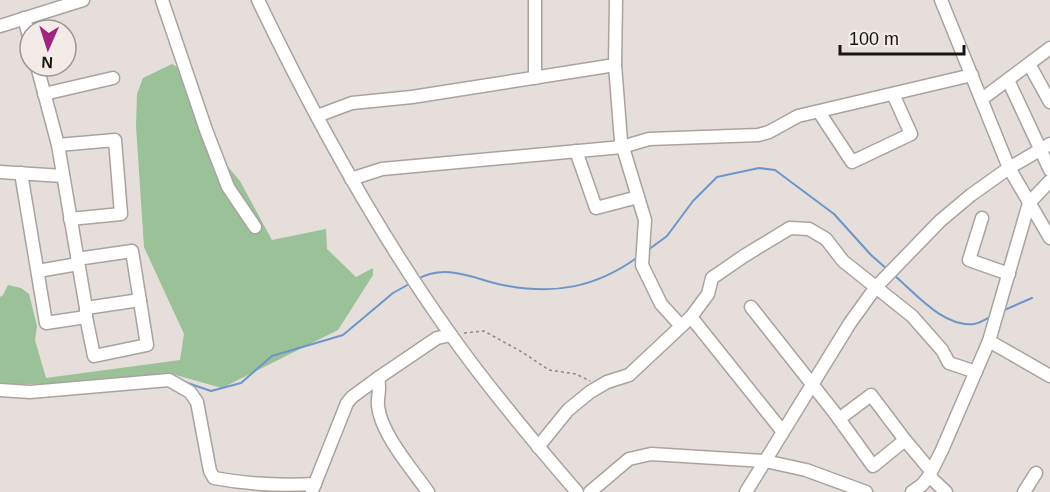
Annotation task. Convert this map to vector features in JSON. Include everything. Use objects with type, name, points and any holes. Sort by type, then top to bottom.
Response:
[{"type":"street","points":[[24,18],[83,0]]},
{"type":"street","points":[[162,0],[228,187],[255,227]]},
{"type":"street","points":[[258,0],[283,53],[351,179],[391,245],[451,335],[538,447],[577,492]]},
{"type":"street","points":[[535,0],[535,78]]},
{"type":"street","points":[[616,0],[615,64],[622,147],[645,220],[642,265],[661,304],[681,326]]},
{"type":"street","points":[[940,0],[1009,168],[1050,238]]},
{"type":"street","points":[[0,26],[18,20]]},
{"type":"street","points":[[982,99],[1050,48]]},
{"type":"street","points":[[317,116],[352,103],[412,97],[615,64]]},
{"type":"street","points":[[1029,64],[1050,102]]},
{"type":"street","points":[[351,179],[382,169],[622,147],[649,139],[758,135],[798,117],[819,111],[972,75]]},
{"type":"street","points":[[38,271],[78,261],[132,251],[147,345],[94,356],[78,261],[69,219],[58,145],[40,78]]},
{"type":"street","points":[[44,94],[113,78]]},
{"type":"street","points":[[1008,80],[1045,147],[1050,170]]},
{"type":"street","points":[[819,111],[852,162],[911,135],[893,94]]},
{"type":"street","points":[[58,145],[115,140],[121,214],[69,219]]},
{"type":"street","points":[[746,492],[850,323],[876,287],[940,221],[971,195],[1009,168],[1045,147]]},
{"type":"street","points":[[576,151],[596,208],[638,197]]},
{"type":"street","points":[[0,172],[63,176]]},
{"type":"street","points":[[21,173],[46,323],[140,300]]},
{"type":"street","points":[[913,492],[930,473],[990,341],[1029,203],[1050,181]]},
{"type":"street","points":[[981,218],[969,260],[1008,274]]},
{"type":"street","points":[[538,447],[568,410],[590,392],[629,375],[691,317],[708,294],[712,278],[790,228],[809,229],[826,239],[843,261],[912,316],[942,350],[949,363],[976,372]]},
{"type":"street","points":[[751,307],[873,466],[905,441]]},
{"type":"street","points":[[691,317],[783,432]]},
{"type":"street","points":[[0,390],[30,392],[169,380],[190,392],[196,402],[210,471],[214,478],[314,488],[347,404],[352,398],[437,338],[451,335]]},
{"type":"street","points":[[990,341],[1050,376]]},
{"type":"street","points":[[378,378],[381,389],[378,405],[385,429],[428,492]]},
{"type":"street","points":[[839,419],[871,395],[946,492]]},
{"type":"street","points":[[591,492],[628,459],[651,454],[765,461],[806,470],[866,492]]},
{"type":"street","points":[[1024,492],[1036,473]]},
{"type":"path","points":[[451,335],[484,331],[522,351],[549,370],[576,374],[601,386]]},
{"type":"green space","points":[[172,64],[177,67],[203,137],[240,181],[272,240],[326,229],[327,249],[356,277],[373,268],[373,275],[338,330],[222,388],[172,374],[54,384],[0,384],[0,297],[8,285],[21,288],[29,294],[37,326],[35,340],[46,378],[180,360],[184,334],[144,247],[136,126],[137,94],[143,78]]},
{"type":"waterway","points":[[648,250],[667,236],[693,201],[717,177],[759,168],[775,170],[834,214],[871,255],[888,270]]},
{"type":"waterway","points":[[418,279],[429,274],[450,272],[503,285],[557,289],[606,276],[638,257]]},
{"type":"waterway","points":[[895,276],[931,308],[952,320],[963,324],[974,324],[992,316]]},
{"type":"waterway","points":[[182,381],[211,391],[241,383],[272,356],[343,335],[393,293],[411,283]]},
{"type":"waterway","points":[[1002,311],[1032,298]]}]
